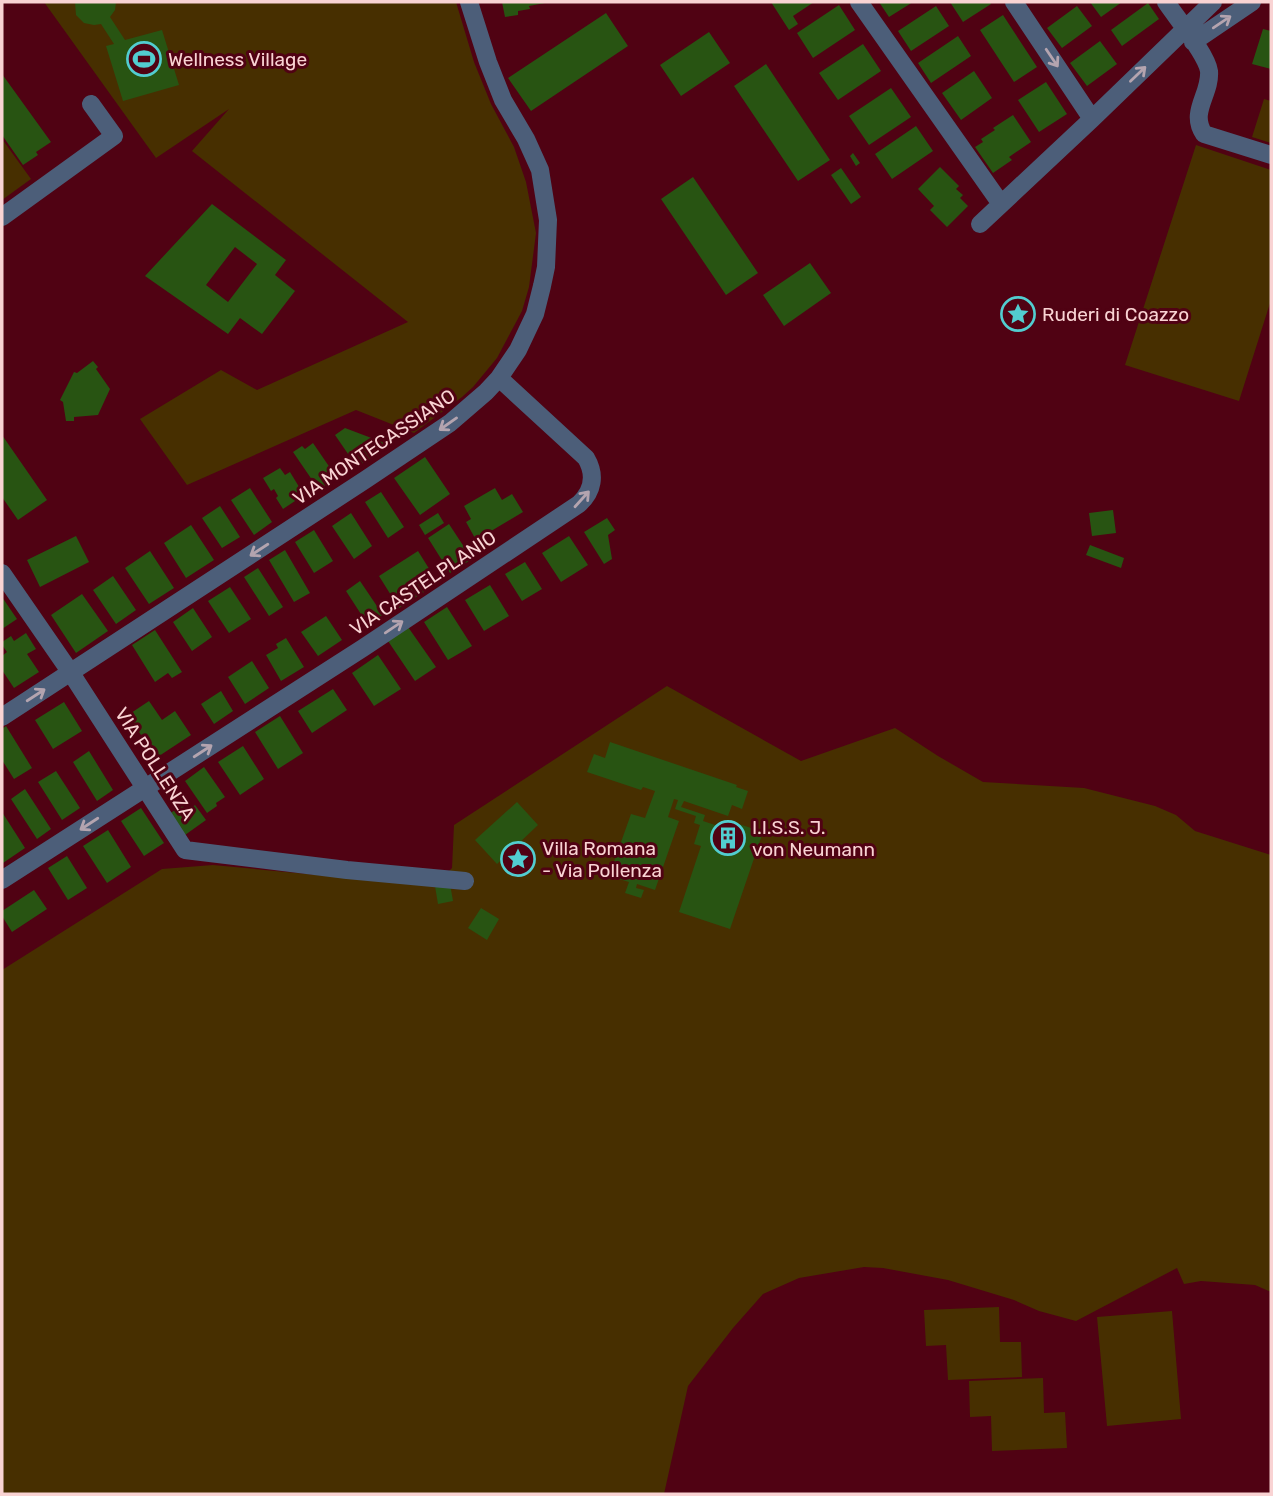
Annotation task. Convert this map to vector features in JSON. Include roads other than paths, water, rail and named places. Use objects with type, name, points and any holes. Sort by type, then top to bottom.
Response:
[{"type":"street","name":"VIA MONTECASSIANO","points":[[2,717],[450,423],[499,378],[518,350],[535,314],[546,267],[548,220],[540,170],[526,139],[503,100],[469,2]]},
{"type":"street","points":[[859,2],[1000,204]]},
{"type":"street","points":[[1014,2],[1092,118]]},
{"type":"street","points":[[1166,2],[1209,70],[1198,113],[1203,134],[1271,155]]},
{"type":"street","points":[[1189,35],[1213,2]]},
{"type":"street","points":[[980,224],[1092,118],[1189,35],[1252,2]]},
{"type":"street","points":[[2,217],[114,136],[91,104]]},
{"type":"street","name":"VIA CASTELPLANIO","points":[[2,880],[363,648],[585,499],[592,486],[591,468],[586,458],[499,378]]},
{"type":"street","name":"VIA POLLENZA","points":[[2,573],[71,673],[185,850],[465,881]]},
{"type":"place","name":"Wellness Village","points":[[144,59]]},
{"type":"place","name":"Ruderi di Coazzo","points":[[1018,314]]},
{"type":"place","name":"I.I.S.S. J. von Neumann","points":[[728,838]]},
{"type":"place","name":"Villa Romana - Via Pollenza","points":[[518,859]]}]
